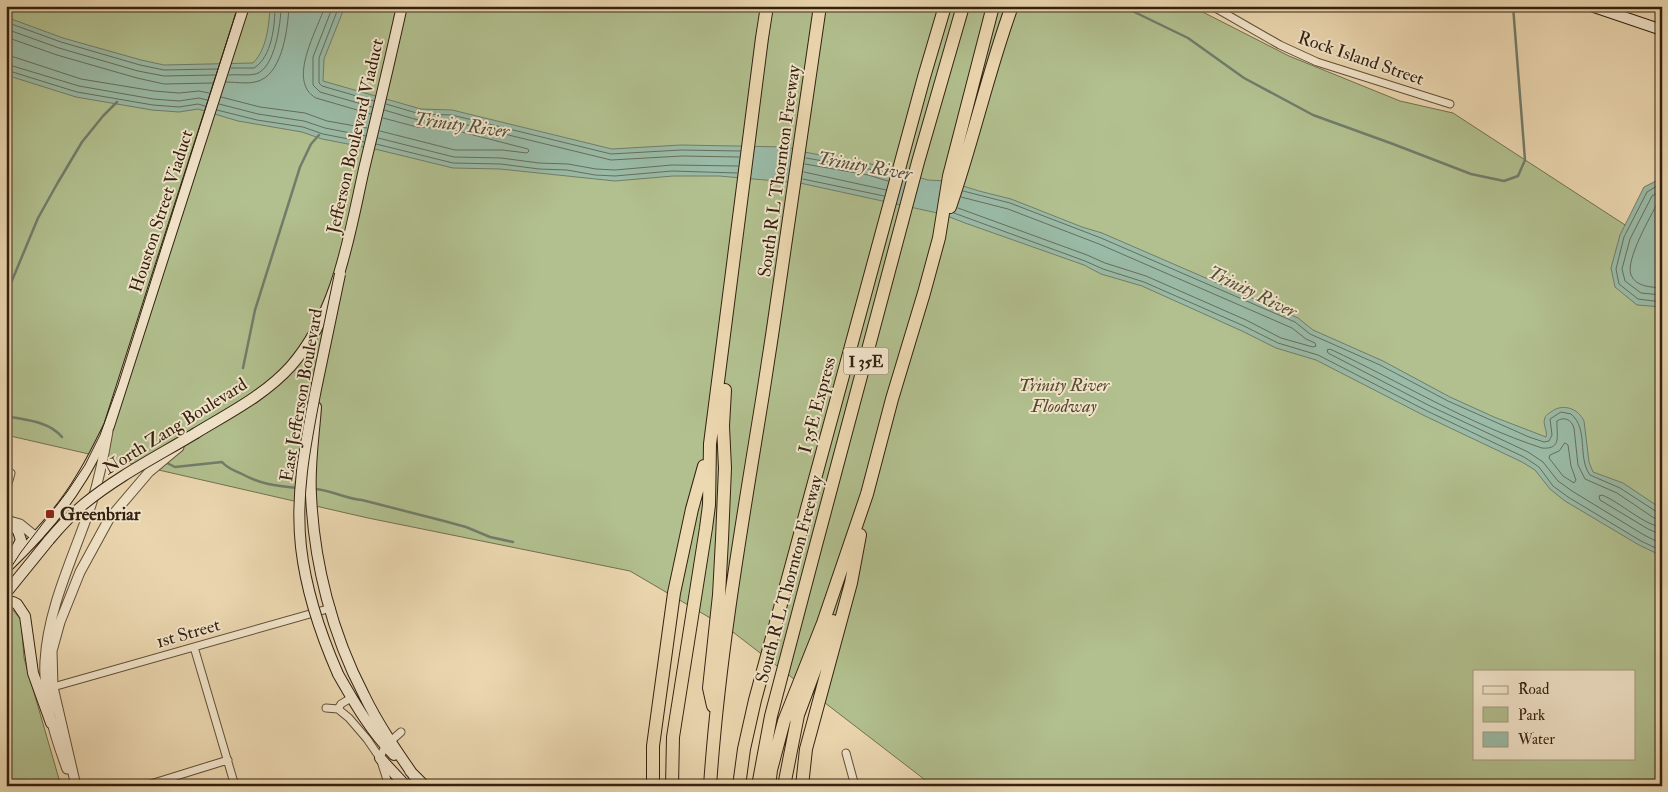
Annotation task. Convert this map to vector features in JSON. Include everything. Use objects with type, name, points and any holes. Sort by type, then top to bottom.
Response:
[{"type":"highway","points":[[761,6],[762,38]]},
{"type":"highway","points":[[672,780],[673,737],[706,528],[710,444],[767,6]]},
{"type":"highway","name":"South R L Thornton Freeway","points":[[710,786],[715,716],[715,681],[790,218],[820,6]]},
{"type":"highway","name":"I 35E Express","points":[[739,786],[744,749],[755,700],[924,77],[945,6]]},
{"type":"highway","name":"South R L Thornton Freeway","points":[[758,786],[771,716],[813,555],[918,162],[963,6]]},
{"type":"highway","points":[[939,238],[949,176],[992,6]]},
{"type":"highway","points":[[969,99],[987,50],[999,6]]},
{"type":"highway","points":[[769,786],[771,770],[784,721],[823,623],[867,494],[892,399],[939,238],[961,175],[1001,36],[1012,6]]},
{"type":"highway","points":[[715,681],[724,513],[724,404],[739,286],[738,226]]},
{"type":"highway","points":[[653,786],[653,746],[674,593],[692,509],[710,444]]},
{"type":"highway","points":[[802,786],[806,749],[849,592],[867,494]]},
{"type":"highway","points":[[784,786],[798,714],[829,634],[848,570],[858,549]]},
{"type":"main road","name":"Houston Street Viaduct","points":[[109,426],[244,6]]},
{"type":"main road","name":"Jefferson Boulevard Viaduct","points":[[340,274],[402,6]]},
{"type":"main road","points":[[1590,6],[1662,30]]},
{"type":"main road","name":"East Jefferson Boulevard","points":[[340,274],[304,448],[300,487],[301,547],[313,606],[327,649],[338,674],[351,698],[388,743]]},
{"type":"main road","name":"North Zang Boulevard","points":[[6,593],[65,522],[97,495],[127,474],[254,398],[271,385],[305,348],[321,318],[340,274]]},
{"type":"main road","points":[[318,381],[311,462],[311,494],[314,532],[323,580],[350,668],[388,743],[414,776],[425,786]]},
{"type":"main road","name":"North Zang Boulevard","points":[[6,568],[36,537],[75,488],[109,426]]},
{"type":"main road","points":[[6,568],[18,550],[21,540],[18,531],[7,520]]},
{"type":"main road","points":[[6,603],[13,602],[17,604],[25,616],[33,673],[51,723]]},
{"type":"main road","points":[[380,758],[406,786]]},
{"type":"street","name":"Rock Island Street","points":[[1212,6],[1280,45],[1318,62],[1450,104]]},
{"type":"street","points":[[75,786],[51,723],[45,662],[48,634],[56,603],[92,500],[109,426]]},
{"type":"street","points":[[75,786],[53,688],[52,651],[60,622],[80,572],[109,519],[155,467],[196,433]]},
{"type":"street","points":[[6,470],[11,473],[6,491]]},
{"type":"street","points":[[7,520],[20,524],[36,537]]},
{"type":"street","name":"1st Street","points":[[53,688],[331,608]]},
{"type":"street","points":[[194,647],[235,786]]},
{"type":"street","points":[[338,709],[341,704],[351,698]]},
{"type":"street","points":[[326,708],[338,709],[349,718],[367,739],[380,758],[389,786]]},
{"type":"street","points":[[380,758],[388,743],[401,732]]},
{"type":"street","points":[[846,753],[855,786]]},
{"type":"street","points":[[144,786],[228,760]]},
{"type":"green space","name":"Trinity River Floodway","points":[[6,6],[1191,6],[1289,56],[1400,101],[1453,113],[1662,249],[1662,786],[933,786],[729,629],[630,571],[368,518],[6,435]]},
{"type":"green space","points":[[7,609],[13,610],[21,620],[24,658],[61,786],[6,786]]},
{"type":"water","name":"Trinity River","points":[[270,6],[345,6],[324,59],[323,81],[421,109],[452,110],[612,149],[681,145],[787,147],[804,152],[871,164],[928,180],[947,181],[1011,199],[1102,233],[1298,318],[1313,330],[1383,361],[1450,397],[1494,417],[1546,437],[1544,420],[1546,416],[1555,409],[1569,408],[1578,413],[1584,421],[1589,462],[1593,472],[1623,483],[1662,509],[1662,556],[1639,545],[1565,501],[1550,489],[1535,470],[1522,462],[1425,416],[1316,360],[1276,348],[1142,286],[1101,274],[1084,265],[942,214],[800,183],[719,176],[673,176],[615,181],[500,169],[453,168],[379,150],[322,139],[302,132],[238,121],[198,109],[179,112],[152,110],[76,97],[6,75],[6,17],[63,38],[164,65],[253,63],[264,44],[268,29]]},
{"type":"water","points":[[1662,178],[1662,307],[1637,305],[1615,287],[1611,268],[1620,235],[1644,187]]},
{"type":"waterway","points":[[1122,6],[1188,38],[1244,78],[1313,115],[1471,174],[1504,181],[1518,176],[1525,160],[1513,6]]},
{"type":"waterway","points":[[6,295],[38,218],[57,184],[82,142],[117,102]]},
{"type":"waterway","points":[[243,368],[255,310],[300,167],[311,144],[319,135]]},
{"type":"waterway","points":[[6,416],[44,424],[62,437]]},
{"type":"waterway","points":[[165,462],[175,467],[222,462]]},
{"type":"waterway","points":[[222,462],[231,469],[255,480],[297,488]]},
{"type":"waterway","points":[[315,489],[444,521],[466,527],[490,537],[513,542]]},
{"type":"tram line","points":[[6,575],[21,552],[67,492],[85,465],[100,435],[118,385],[238,6]]},
{"type":"place","name":"Greenbriar","points":[[50,514]]}]
